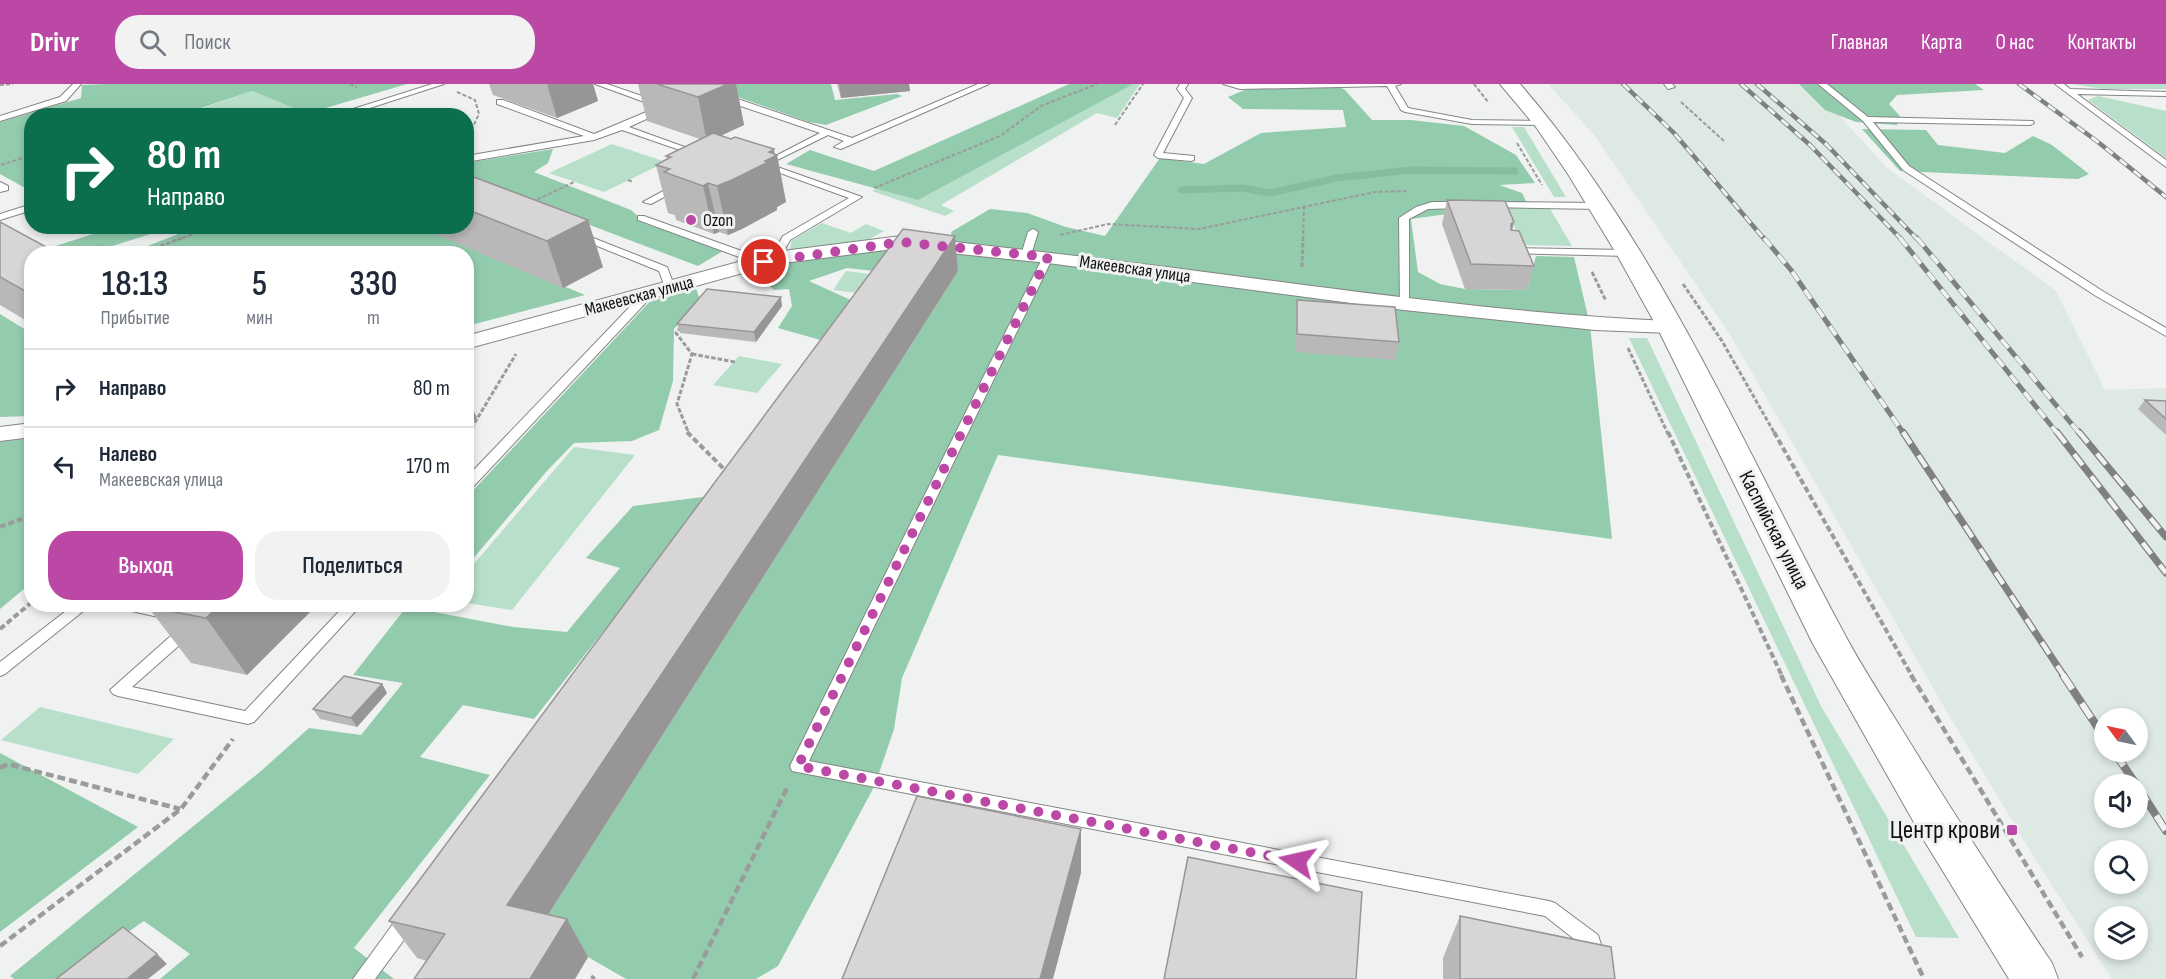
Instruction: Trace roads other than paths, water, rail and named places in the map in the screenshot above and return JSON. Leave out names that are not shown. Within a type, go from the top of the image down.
[{"type":"main road","name":"Каспийская улица","points":[[1510,84],[1543,123],[1600,206],[1628,253],[1670,327],[1831,644],[1940,829],[2035,979]]},
{"type":"street","name":"Макеевская улица","points":[[474,341],[775,258],[898,245],[1048,257],[1256,291],[1302,292],[1358,304],[1404,304],[1618,325],[1670,327]]},
{"type":"street","points":[[0,434],[24,431]]},
{"type":"lane","points":[[35,108],[63,99],[77,84]]},
{"type":"lane","points":[[361,108],[440,84]]},
{"type":"lane","points":[[599,84],[664,107]]},
{"type":"lane","points":[[838,147],[985,84]]},
{"type":"lane","points":[[1184,84],[1181,89],[1188,98],[1158,155],[1191,158]]},
{"type":"lane","points":[[1227,84],[1240,87],[1397,84]]},
{"type":"lane","points":[[1390,84],[1405,110],[1472,122],[1543,123]]},
{"type":"lane","points":[[1821,84],[1866,119],[1906,168],[2100,294],[2166,333]]},
{"type":"lane","points":[[2059,84],[2166,164]]},
{"type":"lane","points":[[2068,91],[2166,94]]},
{"type":"lane","points":[[712,93],[852,141]]},
{"type":"lane","points":[[500,102],[594,137]]},
{"type":"lane","points":[[474,157],[543,143],[594,137],[674,103]]},
{"type":"lane","points":[[0,119],[24,111]]},
{"type":"lane","points":[[1866,119],[2030,123]]},
{"type":"lane","points":[[622,127],[705,156]]},
{"type":"lane","points":[[775,258],[786,238],[857,197],[756,165],[828,132]]},
{"type":"lane","points":[[648,202],[684,183]]},
{"type":"lane","points":[[1404,304],[1404,218],[1419,207],[1426,205],[1600,206]]},
{"type":"lane","points":[[0,217],[24,210]]},
{"type":"lane","points":[[641,218],[746,256],[754,265]]},
{"type":"lane","points":[[570,232],[663,269],[670,288]]},
{"type":"lane","points":[[1026,255],[1033,232]]},
{"type":"lane","points":[[1510,251],[1628,253]]},
{"type":"lane","points":[[1048,257],[798,766],[1549,909],[1591,940],[1602,979]]},
{"type":"lane","points":[[474,478],[648,294]]},
{"type":"lane","points":[[0,670],[76,612]]},
{"type":"lane","points":[[160,612],[198,620],[118,690],[248,718],[347,612]]},
{"type":"lane","points":[[363,979],[420,903]]},
{"type":"waterway","points":[[1181,190],[1242,188],[1270,193],[1337,178],[1411,170],[1515,171]]},
{"type":"railway","points":[[1623,84],[1674,133],[1765,240]]},
{"type":"railway","points":[[1741,84],[1810,145],[1902,240]]},
{"type":"railway","points":[[1757,84],[1827,145],[1918,240]]},
{"type":"railway","points":[[2019,84],[2098,142],[2166,197]]},
{"type":"railway","points":[[1764,238],[1791,270],[1904,434]]},
{"type":"railway","points":[[1900,238],[2058,434]]},
{"type":"railway","points":[[1917,238],[2080,434]]},
{"type":"railway","points":[[1903,432],[2064,676]]},
{"type":"railway","points":[[2057,432],[2166,573]]},
{"type":"railway","points":[[2079,432],[2166,537]]},
{"type":"railway","points":[[2063,675],[2094,722]]},
{"type":"railway","points":[[2121,762],[2129,774]]},
{"type":"railway","points":[[2148,803],[2166,831]]},
{"type":"place","name":"Ozon","points":[[691,220]]},
{"type":"place","name":"Центр крови","points":[[2012,830]]}]
